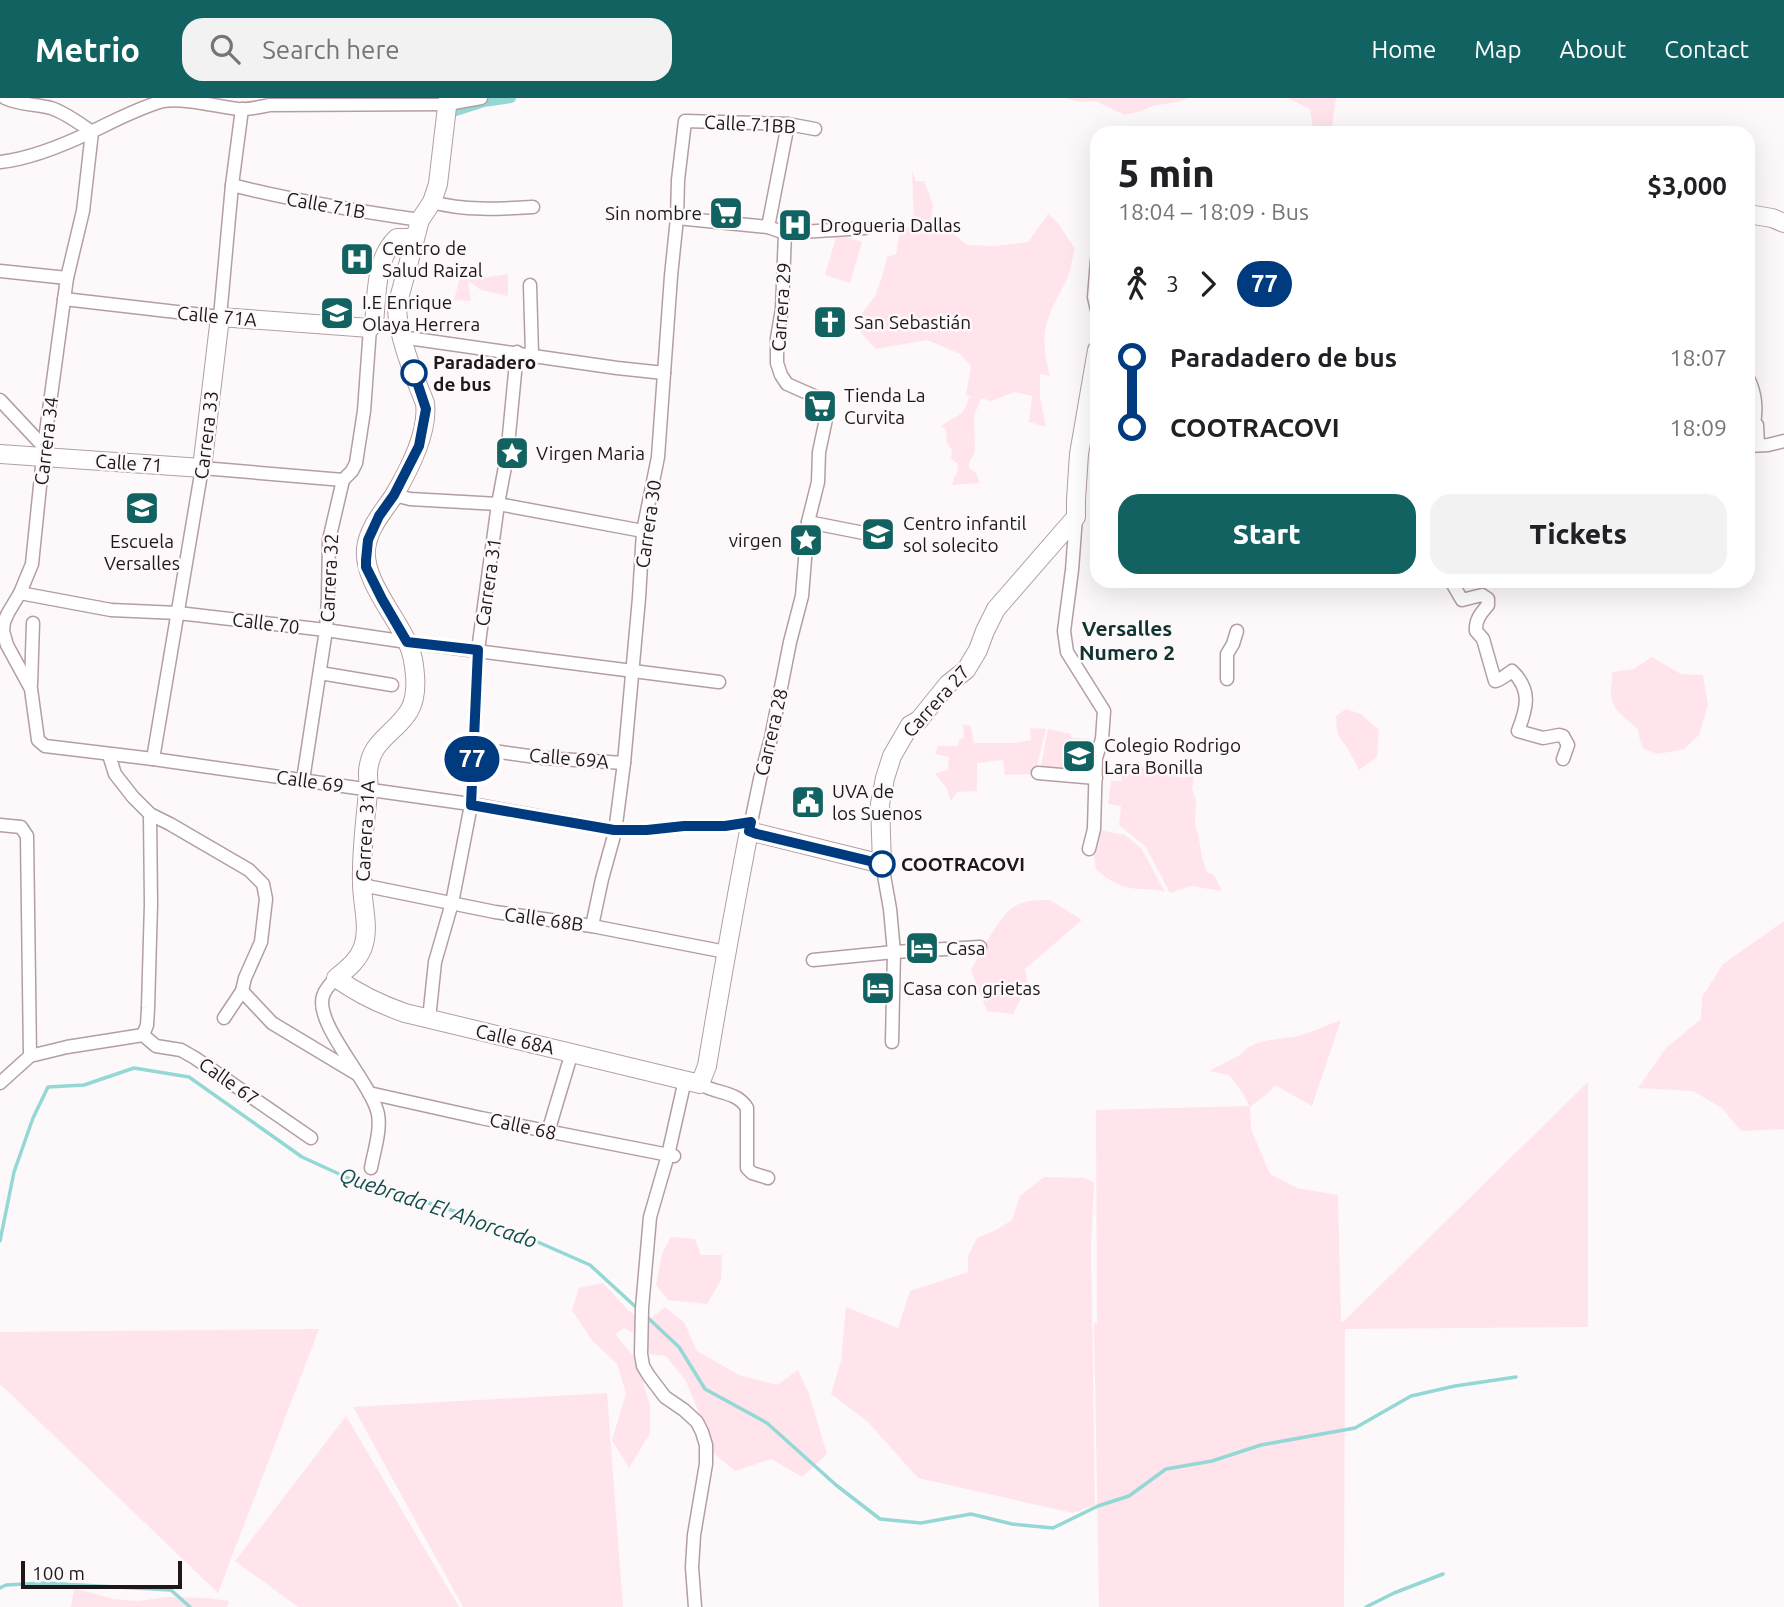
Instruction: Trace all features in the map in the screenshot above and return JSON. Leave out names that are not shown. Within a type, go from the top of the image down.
[{"type":"street","points":[[5,98],[52,109],[69,116],[92,132]]},
{"type":"street","points":[[0,162],[16,160],[92,132],[118,118],[164,101],[178,99],[242,109],[270,105],[481,98]]},
{"type":"street","name":"Carrera 31A","points":[[372,1168],[378,1114],[359,1075],[331,1030],[323,1010],[322,998],[335,978],[355,962],[365,943],[362,885],[368,770],[378,744],[410,710],[414,698],[413,656],[366,567],[366,560],[368,540],[379,516],[394,495],[419,446],[426,409],[401,337],[397,306],[420,220],[432,202],[438,184],[448,101]]},
{"type":"street","name":"Carrera 33","points":[[153,759],[202,468],[242,109]]},
{"type":"street","name":"Calle 71BB","points":[[685,121],[788,124],[815,129]]},
{"type":"street","name":"Carrera 30","points":[[592,926],[615,830],[624,763],[643,531],[658,457],[678,180],[685,121]]},
{"type":"street","points":[[768,227],[788,124]]},
{"type":"street","name":"Carrera 34","points":[[38,740],[32,689],[7,645],[3,631],[4,622],[32,564],[64,299],[83,211],[92,132]]},
{"type":"street","name":"Calle 71B","points":[[232,186],[351,210],[420,220]]},
{"type":"street","points":[[432,202],[478,210],[533,207]]},
{"type":"street","points":[[1755,215],[1784,223]]},
{"type":"street","points":[[677,218],[768,227],[785,233],[865,228]]},
{"type":"street","name":"Carrera 29","points":[[785,233],[777,363],[788,384],[821,399]]},
{"type":"street","name":"Carrera 32","points":[[303,780],[326,630],[329,540],[342,480],[356,463],[364,411],[370,327],[374,323],[380,271],[390,244],[397,238],[415,238]]},
{"type":"street","points":[[0,271],[67,278]]},
{"type":"street","points":[[530,285],[532,355]]},
{"type":"street","name":"Calle 71A","points":[[64,299],[220,317],[370,327]]},
{"type":"street","points":[[401,337],[664,373]]},
{"type":"street","name":"Carrera 31","points":[[429,1019],[435,962],[452,903],[471,805],[478,650],[507,457],[517,352]]},
{"type":"street","points":[[1089,849],[1094,829],[1096,758],[1102,739],[1104,711],[1067,652],[1063,631],[1072,570],[1079,454],[1090,390]]},
{"type":"street","name":"Carrera 28","points":[[693,1082],[706,1066],[750,826],[802,596],[808,522],[818,482],[819,452],[826,419],[826,410],[821,399]]},
{"type":"street","points":[[0,400],[44,452]]},
{"type":"street","points":[[1755,405],[1755,423]]},
{"type":"street","points":[[1755,445],[1784,441]]},
{"type":"street","name":"Calle 71","points":[[0,454],[44,452],[342,480]]},
{"type":"street","points":[[394,495],[411,499],[498,504],[643,531]]},
{"type":"street","name":"Carrera 27","points":[[892,1042],[894,952],[882,864],[880,804],[892,756],[910,725],[919,720],[948,684],[966,670],[996,609],[1076,517]]},
{"type":"street","points":[[808,522],[879,536]]},
{"type":"street","points":[[1455,588],[1462,600],[1482,595],[1488,599],[1488,605],[1477,622],[1476,631],[1483,639],[1495,681],[1512,671],[1522,681],[1526,695],[1524,715],[1518,731],[1543,738],[1563,736],[1568,745],[1563,759]]},
{"type":"street","name":"Calle 70","points":[[20,593],[111,610],[178,613],[326,630],[719,682]]},
{"type":"street","points":[[32,689],[33,623]]},
{"type":"street","points":[[1227,680],[1227,654],[1237,631]]},
{"type":"street","points":[[320,673],[392,685]]},
{"type":"street","name":"Calle 69","points":[[38,740],[45,746],[303,780],[615,830],[750,826],[882,864]]},
{"type":"street","name":"Calle 69A","points":[[472,748],[543,758],[624,763]]},
{"type":"street","points":[[109,755],[116,774],[150,814],[249,870],[263,884],[266,899],[261,942],[242,991],[224,1018]]},
{"type":"street","points":[[1038,773],[1096,778]]},
{"type":"street","points":[[0,1083],[30,1056],[143,1035],[147,1025],[148,1008],[150,814]]},
{"type":"street","points":[[0,825],[17,826],[27,836],[30,1056]]},
{"type":"street","name":"Calle 68B","points":[[362,885],[495,912],[592,926],[726,952]]},
{"type":"street","points":[[813,960],[980,947]]},
{"type":"street","name":"Calle 68A","points":[[335,978],[381,1005],[405,1013],[572,1052],[725,1092],[743,1101],[747,1108],[747,1168],[752,1173],[768,1178]]},
{"type":"street","points":[[242,991],[272,1023],[359,1075]]},
{"type":"street","name":"Calle 67","points":[[143,1035],[156,1045],[181,1050],[195,1058],[311,1138]]},
{"type":"street","points":[[548,1132],[572,1052]]},
{"type":"street","points":[[693,1082],[672,1156],[650,1216],[640,1353],[643,1366],[665,1397],[696,1422],[706,1445],[706,1464],[694,1535],[692,1567],[695,1607]]},
{"type":"street","name":"Calle 68","points":[[369,1093],[672,1156]]},
{"type":"shaded area","points":[[1065,98],[1189,98],[1125,115],[1095,101],[1080,102]]},
{"type":"shaded area","points":[[1288,98],[1336,98],[1332,126],[1313,126],[1310,109]]},
{"type":"shaded area","points":[[912,171],[916,181],[924,181],[933,204],[931,221],[946,228],[967,245],[994,246],[1028,242],[1048,214],[1058,223],[1075,249],[1068,276],[1049,315],[1045,333],[1050,376],[1040,374],[1040,397],[1046,427],[1029,422],[1032,396],[1015,392],[991,401],[981,398],[974,416],[975,449],[969,463],[969,468],[976,473],[980,483],[952,485],[958,464],[951,459],[952,450],[947,443],[946,429],[941,426],[962,413],[969,397],[976,398],[966,395],[971,366],[960,354],[927,340],[876,349],[860,332],[862,313],[875,296],[887,257],[896,254],[900,231],[914,225]]},
{"type":"shaded area","points":[[837,234],[862,242],[850,283],[825,275]]},
{"type":"shaded area","points":[[464,261],[468,280],[508,274],[508,296],[481,290],[468,281],[471,301],[454,300]]},
{"type":"shaded area","points":[[1652,657],[1681,674],[1703,675],[1708,705],[1699,735],[1684,749],[1658,754],[1644,749],[1638,729],[1621,714],[1612,700],[1612,672],[1634,669]]},
{"type":"shaded area","points":[[1346,709],[1361,714],[1379,730],[1377,757],[1359,770],[1337,732],[1336,716]]},
{"type":"shaded area","points":[[963,724],[971,726],[974,743],[1014,743],[1031,740],[1030,728],[1046,729],[1035,774],[1005,775],[1003,760],[977,763],[977,791],[957,792],[951,801],[947,789],[935,773],[948,770],[949,757],[935,754],[938,746],[958,746],[959,740],[964,737]]},
{"type":"shaded area","points":[[1048,729],[1071,734],[1064,774],[1040,771]]},
{"type":"shaded area","name":"Colegio Rodrigo Lara Bonilla","points":[[1070,737],[1090,739],[1088,774],[1067,773]]},
{"type":"shaded area","points":[[1124,762],[1182,778],[1194,776],[1192,789],[1196,800],[1195,824],[1202,858],[1207,872],[1214,875],[1222,891],[1191,886],[1170,893],[1146,847],[1119,825],[1121,806],[1108,804],[1111,781],[1121,781]]},
{"type":"shaded area","points":[[1099,830],[1125,835],[1141,848],[1165,892],[1123,886],[1096,870],[1093,850]]},
{"type":"shaded area","points":[[1035,900],[1050,900],[1082,920],[1025,969],[1028,985],[1013,1014],[987,1011],[971,970],[984,946],[1001,920],[1016,905]]},
{"type":"shaded area","points":[[1784,921],[1784,1129],[1741,1131],[1722,1108],[1693,1091],[1638,1088],[1666,1048],[1701,1019],[1702,997],[1723,964]]},
{"type":"shaded area","points":[[1341,1020],[1312,1106],[1275,1085],[1250,1107],[1251,1129],[1270,1174],[1297,1188],[1338,1195],[1341,1322],[1588,1082],[1588,1327],[1345,1329],[1344,1607],[1099,1607],[1094,1323],[1097,1323],[1096,1110],[1249,1106],[1229,1075],[1209,1071],[1240,1055],[1252,1045],[1298,1036]]},
{"type":"shaded area","points":[[1044,1177],[1085,1178],[1094,1183],[1091,1246],[1095,1505],[1073,1513],[918,1478],[867,1421],[831,1394],[841,1361],[846,1307],[898,1328],[910,1291],[968,1272],[968,1256],[977,1238],[1012,1220],[1020,1196]]},
{"type":"shaded area","points":[[671,1237],[695,1239],[701,1255],[722,1255],[721,1280],[707,1304],[668,1300],[656,1285],[662,1254]]},
{"type":"shaded area","points":[[603,1283],[628,1310],[645,1323],[665,1307],[684,1322],[697,1351],[739,1375],[777,1385],[798,1370],[809,1394],[827,1454],[802,1477],[771,1459],[735,1471],[712,1452],[685,1380],[666,1356],[649,1354],[645,1338],[624,1328],[615,1334],[636,1359],[650,1405],[650,1433],[629,1468],[612,1440],[626,1393],[617,1364],[591,1339],[572,1310],[579,1288]]},
{"type":"shaded area","points":[[319,1329],[218,1593],[0,1384],[0,1332]]},
{"type":"shaded area","points":[[607,1393],[623,1607],[463,1607],[353,1407]]},
{"type":"shaded area","points":[[346,1416],[459,1607],[298,1607],[235,1561]]},
{"type":"shaded area","points":[[74,1588],[113,1599],[138,1601],[168,1597],[229,1601],[227,1607],[71,1607]]},
{"type":"waterway","points":[[456,111],[484,102],[511,98]]},
{"type":"waterway","name":"Quebrada El Ahorcado","points":[[0,1241],[14,1172],[33,1118],[48,1087],[84,1085],[134,1068],[189,1077],[302,1157],[348,1178],[499,1225],[590,1265],[638,1309]]},
{"type":"waterway","name":"Quebrada El Ahorcado","points":[[647,1317],[679,1347],[705,1389],[767,1423],[836,1485],[880,1519],[921,1523],[971,1514],[1012,1524],[1053,1528],[1098,1506],[1129,1496],[1166,1469],[1212,1461],[1261,1445],[1355,1428],[1411,1396],[1516,1377]]},
{"type":"waterway","points":[[1366,1607],[1443,1574]]},
{"type":"waterway","points":[[0,1588],[6,1585],[44,1583],[171,1590],[190,1607]]},
{"type":"bus line","name":"77","points":[[414,373],[426,409],[419,446],[368,540],[366,567],[407,642],[478,650],[471,805],[614,830],[725,826],[751,822],[749,831],[757,834],[882,864]]},
{"type":"place","name":"Sin nombre","points":[[726,213]]},
{"type":"place","name":"Drogueria Dallas","points":[[795,225]]},
{"type":"place","name":"Centro de Salud Raizal","points":[[357,259]]},
{"type":"place","name":"I.E Enrique Olaya Herrera","points":[[337,313]]},
{"type":"place","name":"San Sebastián","points":[[830,322]]},
{"type":"place","name":"Paradadero de bus","points":[[414,373]]},
{"type":"place","name":"Tienda La Curvita","points":[[820,406]]},
{"type":"place","name":"Virgen Maria","points":[[512,453]]},
{"type":"place","name":"Escuela Versalles","points":[[142,508]]},
{"type":"place","name":"Centro infantil sol solecito","points":[[878,534]]},
{"type":"place","name":"virgen","points":[[806,540]]},
{"type":"place","name":"Colegio Rodrigo Lara Bonilla","points":[[1079,756]]},
{"type":"place","name":"UVA de los Suenos","points":[[808,802]]},
{"type":"place","name":"COOTRACOVI","points":[[882,864]]},
{"type":"place","name":"Casa","points":[[922,948]]},
{"type":"place","name":"Casa con grietas","points":[[878,988]]},
{"type":"district","name":"Versalles Numero 2","points":[[1127,641]]}]
